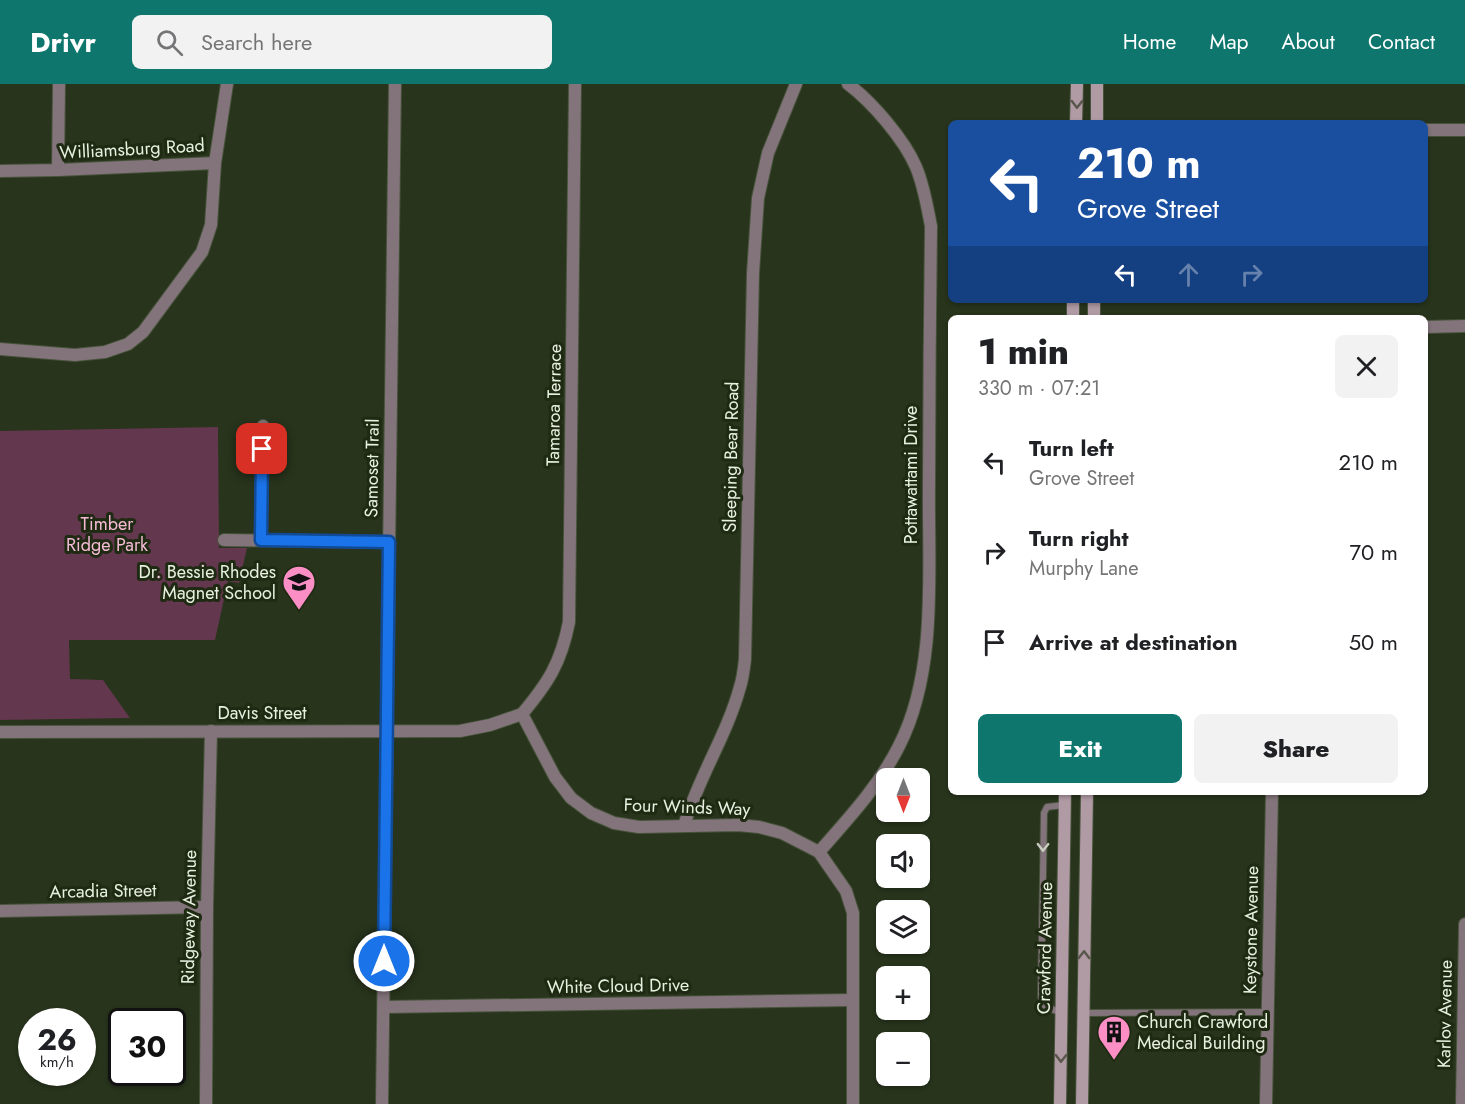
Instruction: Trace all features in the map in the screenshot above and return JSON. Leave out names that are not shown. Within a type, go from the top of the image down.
[{"type":"main road","points":[[1076,120],[1077,84]]},
{"type":"main road","points":[[1097,84],[1097,120]]},
{"type":"main road","points":[[1082,1104],[1087,795]]},
{"type":"main road","name":"Crawford Avenue","points":[[1060,1104],[1065,798]]},
{"type":"street","points":[[58,170],[59,84]]},
{"type":"street","points":[[215,163],[226,84]]},
{"type":"street","name":"Samoset Trail","points":[[382,1104],[394,84]]},
{"type":"street","name":"Tamaroa Terrace","points":[[522,714],[540,693],[554,671],[564,649],[569,622],[575,84]]},
{"type":"street","name":"Sleeping Bear Road","points":[[684,826],[691,802],[732,711],[745,659],[753,273],[758,198],[768,153],[796,84]]},
{"type":"street","name":"Pottawattami Drive","points":[[819,852],[878,780],[899,746],[915,703],[926,648],[931,226],[924,191],[915,165],[900,140],[856,86]]},
{"type":"street","points":[[1428,130],[1465,130]]},
{"type":"street","name":"Williamsburg Road","points":[[0,171],[215,163],[211,225],[202,252],[142,332],[128,344],[105,352],[85,354],[0,349]]},
{"type":"street","points":[[1428,327],[1465,326]]},
{"type":"street","points":[[261,540],[263,426]]},
{"type":"street","points":[[224,540],[389,542]]},
{"type":"street","name":"Davis Street","points":[[0,732],[460,730],[490,725],[522,714]]},
{"type":"street","name":"Four Winds Way","points":[[522,714],[555,777],[571,798],[591,813],[614,823],[639,827],[738,825],[759,827],[782,833],[819,852],[846,891],[853,913],[853,1104]]},
{"type":"street","name":"Ridgeway Avenue","points":[[206,1104],[211,731]]},
{"type":"street","name":"Keystone Avenue","points":[[1266,1104],[1272,795]]},
{"type":"street","name":"Arcadia Street","points":[[0,911],[207,907]]},
{"type":"street","name":"Karlov Avenue","points":[[1462,1104],[1465,924]]},
{"type":"street","name":"White Cloud Drive","points":[[384,1007],[852,1000]]},
{"type":"lane","points":[[1062,1013],[1045,1006],[1041,997],[1044,813],[1047,807],[1065,798]]},
{"type":"lane","points":[[1083,1013],[1268,1012]]},
{"type":"green space","name":"Timber Ridge Park","points":[[218,427],[219,548],[247,548],[239,583],[228,581],[215,640],[69,640],[70,679],[103,680],[130,718],[0,720],[0,431]]},
{"type":"place","name":"Dr. Bessie Rhodes Magnet School","points":[[299,611]]},
{"type":"place","name":"Church Crawford Medical Building","points":[[1114,1061]]},
{"type":"route","points":[[262,449],[261,540],[389,542],[384,961]]}]
